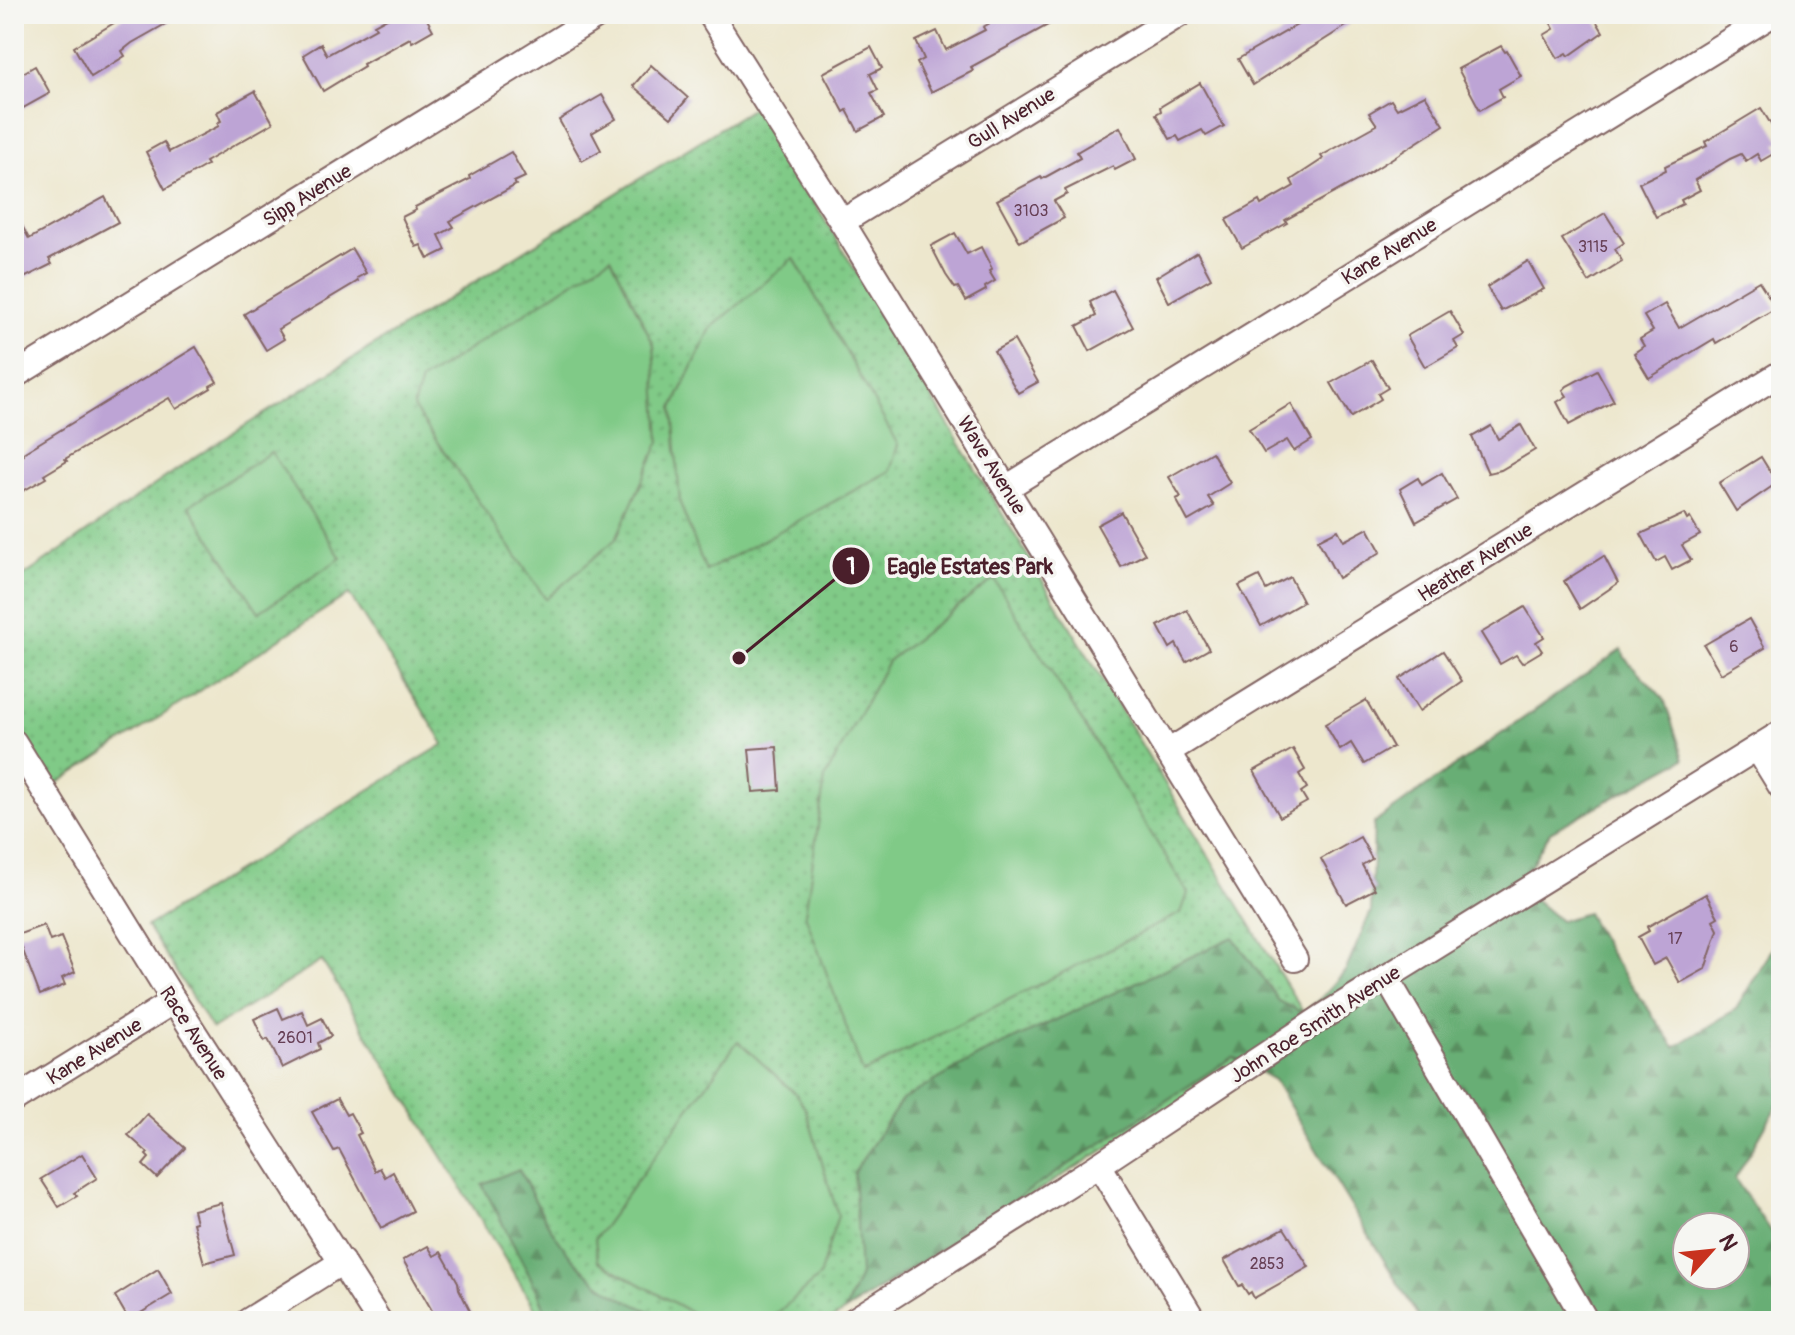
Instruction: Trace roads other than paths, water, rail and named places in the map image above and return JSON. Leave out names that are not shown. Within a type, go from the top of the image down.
[{"type":"street","name":"Sipp Avenue","points":[[14,376],[600,14]]},
{"type":"street","name":"Wave Avenue","points":[[710,14],[842,222],[1295,959]]},
{"type":"street","name":"Gull Avenue","points":[[842,222],[1180,14]]},
{"type":"street","name":"Kane Avenue","points":[[1006,488],[1773,14]]},
{"type":"street","name":"Heather Avenue","points":[[1169,751],[1781,373]]},
{"type":"street","name":"John Roe Smith Avenue","points":[[853,1321],[1386,977],[1781,733]]},
{"type":"street","name":"Race Avenue","points":[[14,742],[174,1001],[379,1321]]},
{"type":"street","points":[[1757,748],[1781,787]]},
{"type":"street","points":[[1386,977],[1586,1321]]},
{"type":"street","name":"Kane Avenue","points":[[14,1100],[174,1001]]},
{"type":"street","points":[[1099,1165],[1194,1321]]},
{"type":"street","points":[[248,1321],[342,1262]]},
{"type":"place","name":"Eagle Estates Park","points":[[739,658]]}]
